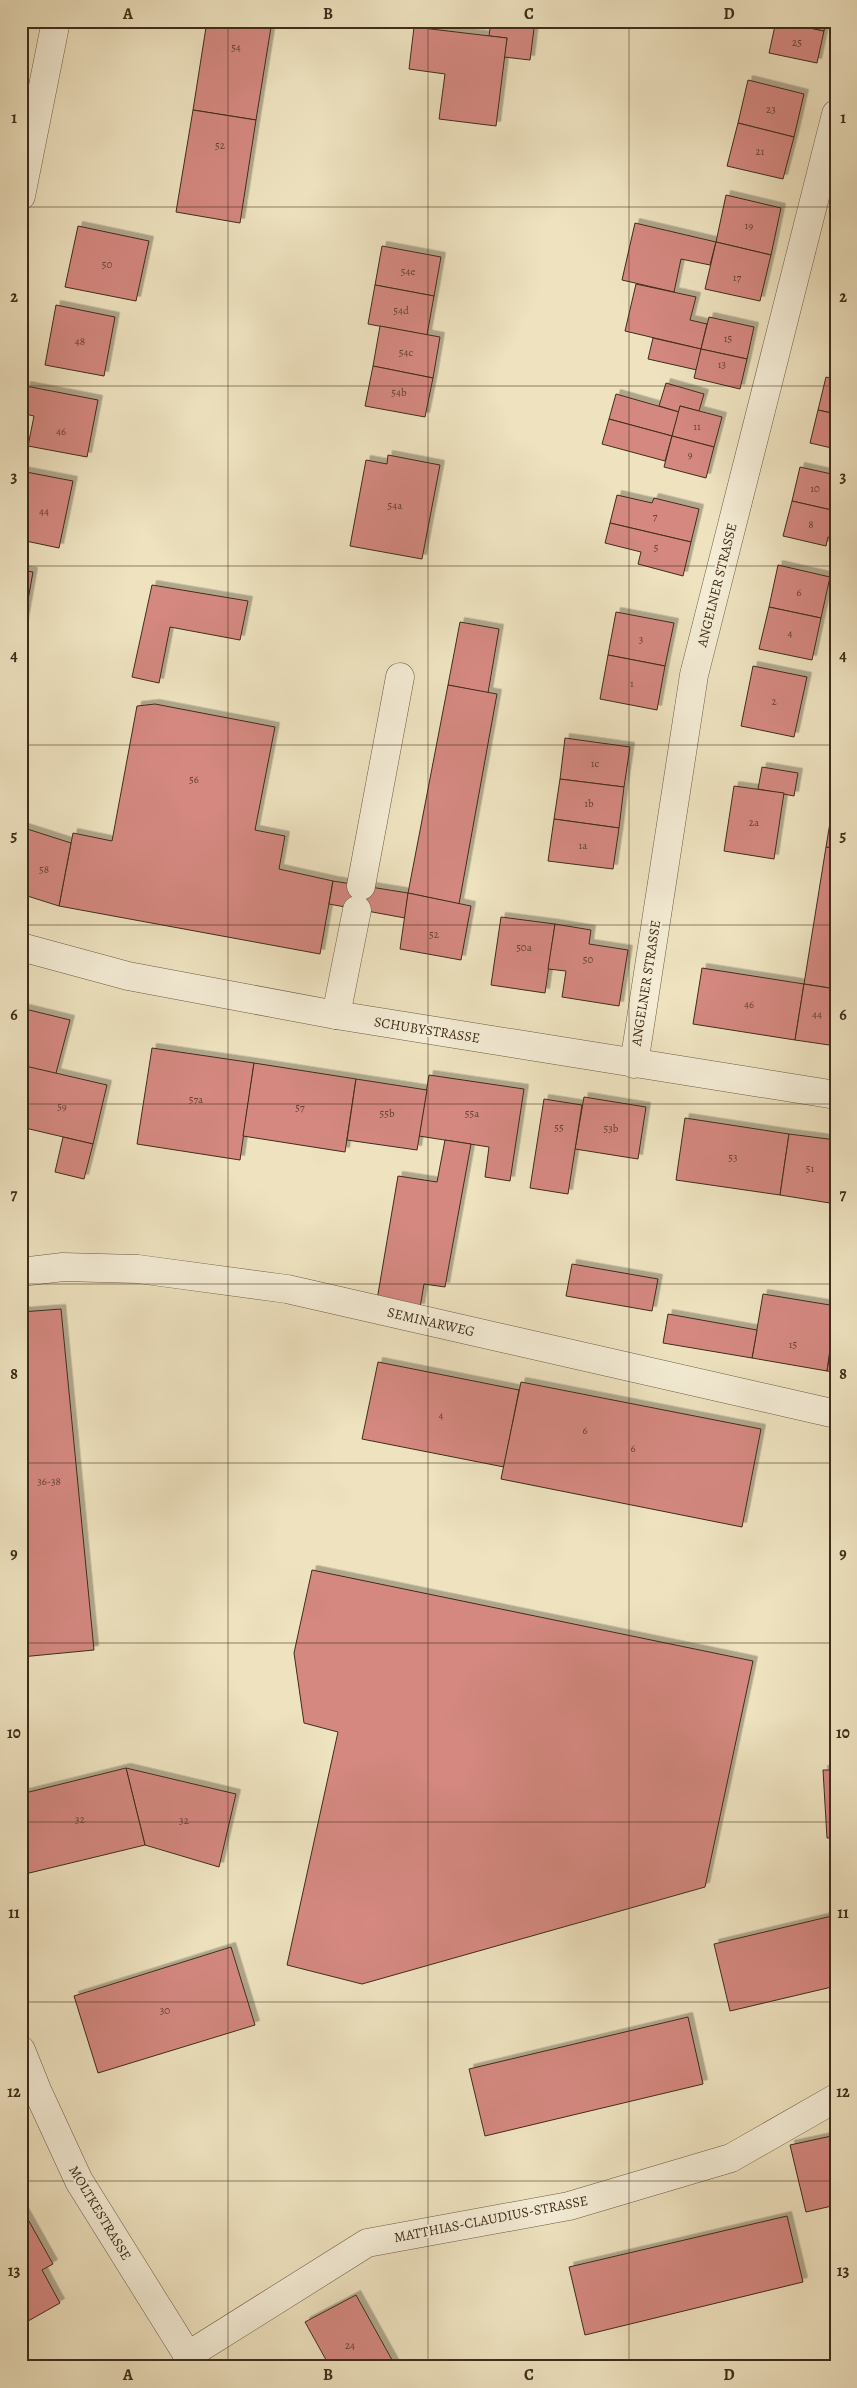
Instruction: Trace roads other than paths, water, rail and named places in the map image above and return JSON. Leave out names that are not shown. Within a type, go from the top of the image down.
[{"type":"street","points":[[21,196],[56,21]]},
{"type":"street","name":"ANGELNER STRASSE","points":[[634,1064],[694,675],[836,114]]},
{"type":"street","points":[[336,1015],[400,677]]},
{"type":"street","name":"SCHUBYSTRASSE","points":[[21,947],[128,976],[336,1015],[836,1095]]},
{"type":"street","name":"SEMINARWEG","points":[[21,1272],[63,1267],[138,1269],[287,1289],[836,1414]]},
{"type":"street","name":"MOLTKESTRASSE","points":[[21,2050],[29,2095],[79,2181],[191,2361]]},
{"type":"street","name":"MATTHIAS-CLAUDIUS-STRASSE","points":[[191,2361],[368,2243],[569,2206],[731,2158],[836,2098]]}]
